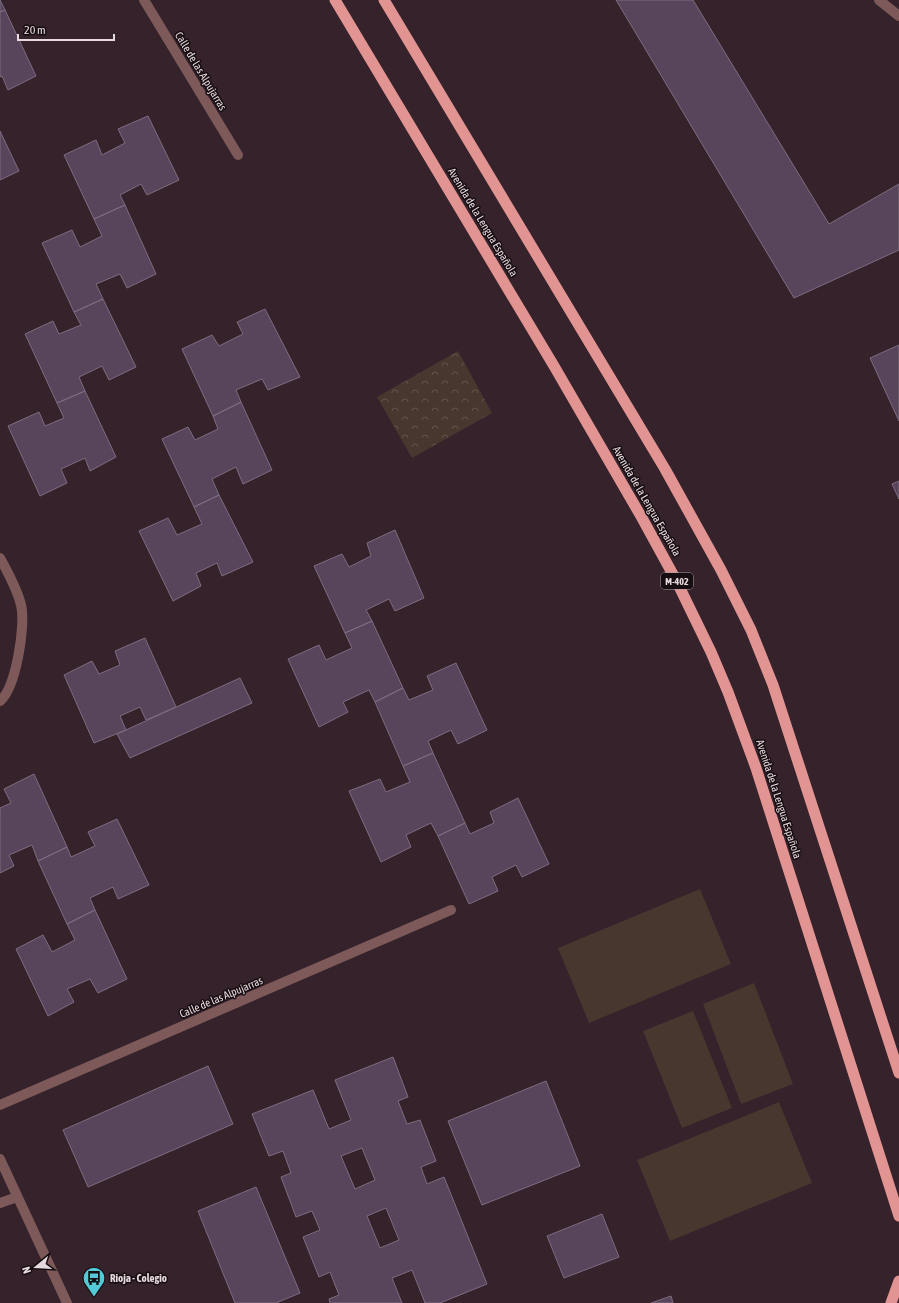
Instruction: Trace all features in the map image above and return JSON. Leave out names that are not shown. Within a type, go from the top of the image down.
[{"type":"highway","name":"Avenida de la Lengua Española","points":[[336,0],[550,359],[642,518],[676,580],[711,652],[728,692],[756,768],[899,1216]]},
{"type":"highway","points":[[384,0],[665,469],[721,570],[751,630],[773,686],[899,1073]]},
{"type":"highway","points":[[891,1303],[899,1281]]},
{"type":"street","name":"Calle de las Alpujarras","points":[[144,0],[238,155]]},
{"type":"street","points":[[879,0],[899,16]]},
{"type":"street","points":[[0,558],[15,586],[21,607],[22,629],[16,669],[4,697],[0,701]]},
{"type":"street","name":"Calle de las Alpujarras","points":[[0,1105],[451,910]]},
{"type":"street","points":[[0,1159],[67,1303]]},
{"type":"street","points":[[0,1203],[17,1197]]},
{"type":"green space","points":[[458,351],[492,413],[412,458],[377,397]]},
{"type":"green space","points":[[700,889],[731,964],[589,1023],[558,948]]},
{"type":"green space","points":[[754,983],[793,1084],[741,1104],[703,1004]]},
{"type":"green space","points":[[693,1011],[732,1108],[682,1128],[643,1031]]},
{"type":"green space","points":[[779,1102],[812,1183],[670,1241],[637,1160]]},
{"type":"building","points":[[0,0],[5,10],[0,12]]},
{"type":"building","points":[[616,0],[693,0],[829,224],[899,184],[899,250],[794,298]]},
{"type":"building","points":[[5,10],[36,76],[8,90],[2,76],[0,77],[0,12]]},
{"type":"building","points":[[148,116],[179,180],[147,195],[141,184],[120,195],[125,205],[94,219],[64,155],[96,140],[102,155],[125,143],[118,129]]},
{"type":"building","points":[[0,131],[19,171],[0,180]]},
{"type":"building","points":[[125,205],[156,274],[127,288],[120,274],[96,284],[103,299],[74,312],[42,243],[72,230],[80,247],[102,236],[94,219]]},
{"type":"building","points":[[103,299],[136,367],[109,380],[102,366],[79,377],[85,391],[57,403],[25,334],[53,321],[59,334],[81,325],[74,312]]},
{"type":"building","points":[[265,309],[300,377],[268,390],[262,379],[236,390],[241,402],[213,416],[182,349],[212,335],[219,346],[243,334],[237,322]]},
{"type":"building","points":[[899,345],[899,421],[870,358]]},
{"type":"building","points":[[85,391],[116,457],[90,471],[85,458],[61,469],[67,483],[40,496],[8,426],[39,412],[45,426],[64,418],[57,403]]},
{"type":"building","points":[[241,402],[272,470],[243,484],[236,467],[212,479],[219,495],[194,507],[162,439],[188,427],[195,440],[218,429],[213,416]]},
{"type":"building","points":[[899,481],[899,499],[892,484]]},
{"type":"building","points":[[219,495],[253,562],[222,576],[217,563],[196,573],[201,586],[173,601],[139,531],[168,518],[177,535],[202,524],[194,507]]},
{"type":"building","points":[[395,530],[424,598],[395,611],[389,599],[366,610],[372,621],[345,633],[314,566],[342,554],[349,567],[371,556],[367,543]]},
{"type":"building","points":[[372,621],[403,688],[375,702],[369,690],[343,702],[348,712],[319,727],[288,659],[319,645],[326,660],[352,648],[345,633]]},
{"type":"building","points":[[145,638],[176,707],[146,720],[140,707],[120,716],[126,730],[94,743],[64,675],[92,661],[99,674],[120,665],[115,651]]},
{"type":"building","points":[[456,663],[487,730],[458,744],[451,730],[428,741],[433,753],[403,766],[375,702],[403,688],[409,700],[433,690],[427,676]]},
{"type":"building","points":[[240,678],[252,703],[130,758],[117,734]]},
{"type":"building","points":[[433,753],[465,823],[438,836],[431,823],[406,835],[411,847],[381,862],[349,791],[380,779],[386,792],[410,782],[403,766]]},
{"type":"building","points":[[34,774],[67,847],[38,861],[32,845],[9,855],[14,866],[0,873],[0,808],[11,803],[4,789]]},
{"type":"building","points":[[518,798],[549,864],[522,877],[516,865],[492,877],[498,891],[469,904],[438,836],[465,823],[470,834],[494,823],[490,812]]},
{"type":"building","points":[[117,819],[149,885],[118,899],[113,887],[90,898],[95,910],[67,924],[38,861],[67,847],[71,857],[95,846],[88,832]]},
{"type":"building","points":[[95,910],[127,979],[98,993],[90,979],[67,989],[74,1002],[48,1016],[16,949],[43,935],[52,952],[75,940],[67,924]]},
{"type":"building","points":[[393,1057],[408,1097],[398,1101],[407,1124],[420,1120],[436,1161],[421,1167],[427,1184],[444,1177],[487,1284],[440,1303],[425,1303],[412,1270],[392,1278],[402,1303],[330,1303],[329,1299],[339,1295],[330,1272],[319,1277],[303,1237],[320,1230],[312,1211],[296,1217],[281,1177],[291,1173],[283,1151],[269,1156],[252,1114],[313,1090],[329,1129],[351,1120],[335,1080]],"holes":[[[362,1148],[375,1180],[355,1189],[341,1156]],[[386,1208],[399,1240],[380,1248],[367,1216]]]},
{"type":"building","points":[[208,1066],[233,1124],[88,1187],[63,1130]]},
{"type":"building","points":[[546,1081],[580,1166],[482,1205],[448,1121]]},
{"type":"building","points":[[256,1187],[300,1293],[276,1303],[235,1303],[198,1211]]},
{"type":"building","points":[[602,1214],[619,1257],[564,1278],[547,1236]]},
{"type":"building","points":[[671,1296],[673,1303],[651,1303]]},
{"type":"place","name":"Rioja - Colegio","points":[[94,1298]]}]
